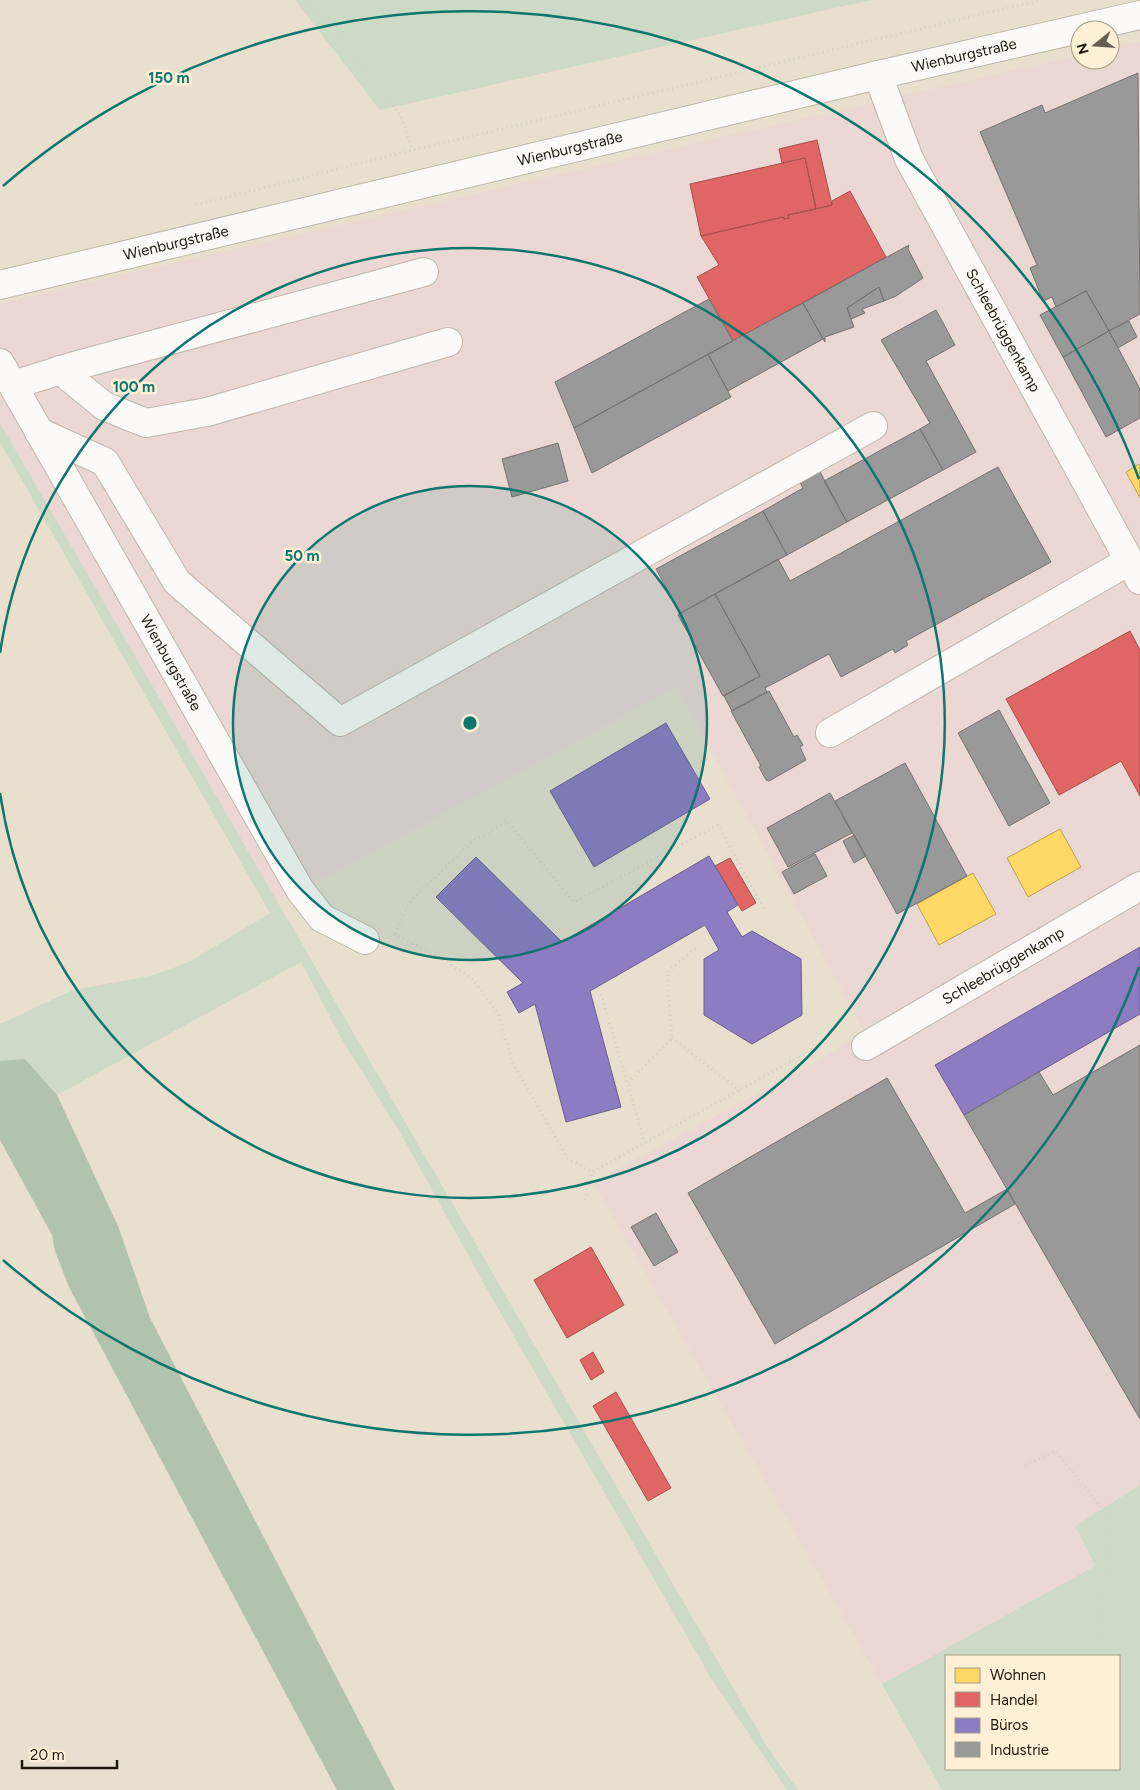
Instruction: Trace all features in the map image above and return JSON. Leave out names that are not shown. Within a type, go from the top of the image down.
[{"type":"street","name":"Wienburgstraße","points":[[0,285],[878,75],[1140,15]]},
{"type":"street","name":"Schleebrüggenkamp","points":[[878,75],[909,159],[1134,570]]},
{"type":"street","points":[[6,374],[60,370],[424,272]]},
{"type":"street","points":[[60,370],[104,406],[146,423],[207,412],[448,342]]},
{"type":"street","name":"Wienburgstraße","points":[[6,374],[300,890],[322,918],[378,942]]},
{"type":"street","points":[[39,432],[105,462],[177,582],[340,722],[873,426]]},
{"type":"street","points":[[830,733],[1134,570]]},
{"type":"street","name":"Schleebrüggenkamp","points":[[866,1046],[1140,886]]},
{"type":"path","points":[[308,0],[400,114],[413,150],[422,184]]},
{"type":"path","points":[[194,206],[413,150],[1041,0]]},
{"type":"path","points":[[378,942],[395,934],[411,900],[472,842],[507,821],[574,902],[718,825],[764,909]]},
{"type":"path","points":[[395,934],[437,956],[473,979],[499,1015],[512,1062],[568,1160],[592,1172]]},
{"type":"path","points":[[698,946],[667,972],[672,1038],[740,1091]]},
{"type":"path","points":[[601,994],[646,1143]]},
{"type":"path","points":[[628,1083],[672,1038]]},
{"type":"path","points":[[585,1200],[592,1172],[815,1048]]},
{"type":"path","points":[[1025,1465],[1055,1451],[1106,1513],[1112,1540],[1098,1612],[1099,1655]]},
{"type":"shaded area","points":[[1140,41],[1140,1485],[1075,1526],[1095,1566],[882,1684],[593,1182],[802,1070],[865,1033],[677,687],[278,903],[0,423],[0,303],[1070,57],[1070,70],[1120,70],[1120,46]]},
{"type":"green space","points":[[295,0],[871,0],[380,110]]},
{"type":"green space","points":[[0,423],[768,1748],[798,1790],[787,1790],[711,1678],[492,1298],[401,1134],[341,1038],[301,962],[57,1095],[25,1059],[0,1061],[0,1024],[73,990],[150,976],[191,961],[270,913],[0,442]]},
{"type":"green space","points":[[25,1059],[57,1095],[118,1226],[150,1318],[395,1790],[337,1790],[69,1287],[55,1251],[52,1235],[0,1140],[0,1061]]},
{"type":"green space","points":[[1140,1485],[1140,1790],[942,1790],[882,1684],[1095,1566],[1075,1526]]},
{"type":"building: Wohnen","points":[[1139,464],[1140,467],[1140,498],[1126,472]]},
{"type":"building: Wohnen","points":[[1060,829],[1081,867],[1028,897],[1007,858]]},
{"type":"building: Wohnen","points":[[973,873],[996,914],[939,945],[917,904]]},
{"type":"building: Handel","points":[[817,140],[832,205],[816,209],[805,158],[782,163],[779,149]]},
{"type":"building: Handel","points":[[805,158],[816,209],[788,215],[789,218],[784,219],[783,217],[701,236],[690,184]]},
{"type":"building: Handel","points":[[850,191],[886,257],[733,341],[697,277],[719,265],[701,236],[783,217],[784,219],[789,218],[788,215],[832,205],[832,201]]},
{"type":"building: Handel","points":[[1130,631],[1140,650],[1140,796],[1121,761],[1059,795],[1006,699]]},
{"type":"building: Handel","points":[[730,858],[756,903],[742,911],[715,866]]},
{"type":"building: Handel","points":[[591,1247],[624,1305],[567,1338],[534,1280]]},
{"type":"building: Handel","points":[[593,1352],[604,1372],[591,1380],[580,1360]]},
{"type":"building: Handel","points":[[616,1392],[671,1488],[648,1501],[593,1406]]},
{"type":"building: Büros","points":[[666,723],[710,799],[594,867],[550,791]]},
{"type":"building: Büros","points":[[709,856],[738,905],[727,912],[742,937],[752,931],[801,959],[802,1015],[752,1044],[704,1015],[704,959],[719,950],[705,925],[590,991],[621,1107],[566,1122],[535,1004],[519,1013],[507,992],[523,983],[436,897],[476,857],[562,942]]},
{"type":"building: Büros","points":[[1140,947],[1140,1014],[964,1115],[935,1065]]},
{"type":"building: Industrie","points":[[1138,73],[1140,314],[1109,331],[1086,291],[1056,307],[1052,297],[1043,301],[1030,268],[1037,265],[980,132],[1042,105],[1045,113]]},
{"type":"building: Industrie","points":[[909,245],[908,249],[923,278],[896,296],[884,301],[879,287],[847,308],[854,327],[825,337],[825,342],[803,303]]},
{"type":"building: Industrie","points":[[879,287],[884,301],[862,309],[865,313],[851,319],[847,308]]},
{"type":"building: Industrie","points":[[1086,291],[1109,331],[1063,357],[1040,315]]},
{"type":"building: Industrie","points":[[709,299],[733,341],[574,428],[555,382]]},
{"type":"building: Industrie","points":[[803,303],[823,339],[728,391],[708,354]]},
{"type":"building: Industrie","points":[[936,310],[955,345],[926,361],[976,452],[943,470],[920,429],[930,423],[881,340]]},
{"type":"building: Industrie","points":[[1129,321],[1137,337],[1118,348],[1109,331]]},
{"type":"building: Industrie","points":[[1109,331],[1140,389],[1140,418],[1106,437],[1063,357]]},
{"type":"building: Industrie","points":[[708,354],[731,397],[592,473],[574,428]]},
{"type":"building: Industrie","points":[[920,429],[943,470],[847,522],[824,481]]},
{"type":"building: Industrie","points":[[558,443],[568,481],[512,497],[502,459]]},
{"type":"building: Industrie","points":[[998,467],[1051,562],[906,641],[908,645],[895,653],[893,649],[841,677],[829,654],[765,688],[767,692],[732,711],[724,696],[760,676],[715,594],[778,559],[790,581]]},
{"type":"building: Industrie","points":[[819,470],[847,522],[787,555],[763,511],[803,488],[799,481]]},
{"type":"building: Industrie","points":[[763,511],[787,555],[680,613],[656,569]]},
{"type":"building: Industrie","points":[[715,594],[760,676],[723,696],[678,615]]},
{"type":"building: Industrie","points":[[769,691],[794,737],[797,735],[803,745],[800,747],[806,760],[769,781],[766,780],[759,767],[761,766],[731,711]]},
{"type":"building: Industrie","points":[[999,710],[1050,803],[1009,826],[958,733]]},
{"type":"building: Industrie","points":[[905,763],[967,876],[897,914],[835,801]]},
{"type":"building: Industrie","points":[[830,793],[852,833],[788,867],[767,828]]},
{"type":"building: Industrie","points":[[854,835],[866,856],[854,863],[843,841]]},
{"type":"building: Industrie","points":[[815,854],[827,876],[794,894],[782,872]]},
{"type":"building: Industrie","points":[[1140,1045],[1140,1419],[964,1115],[1039,1072],[1053,1095]]},
{"type":"building: Industrie","points":[[887,1078],[965,1213],[1007,1189],[1015,1204],[775,1344],[688,1193]]},
{"type":"building: Industrie","points":[[656,1213],[678,1252],[654,1266],[631,1227]]}]
